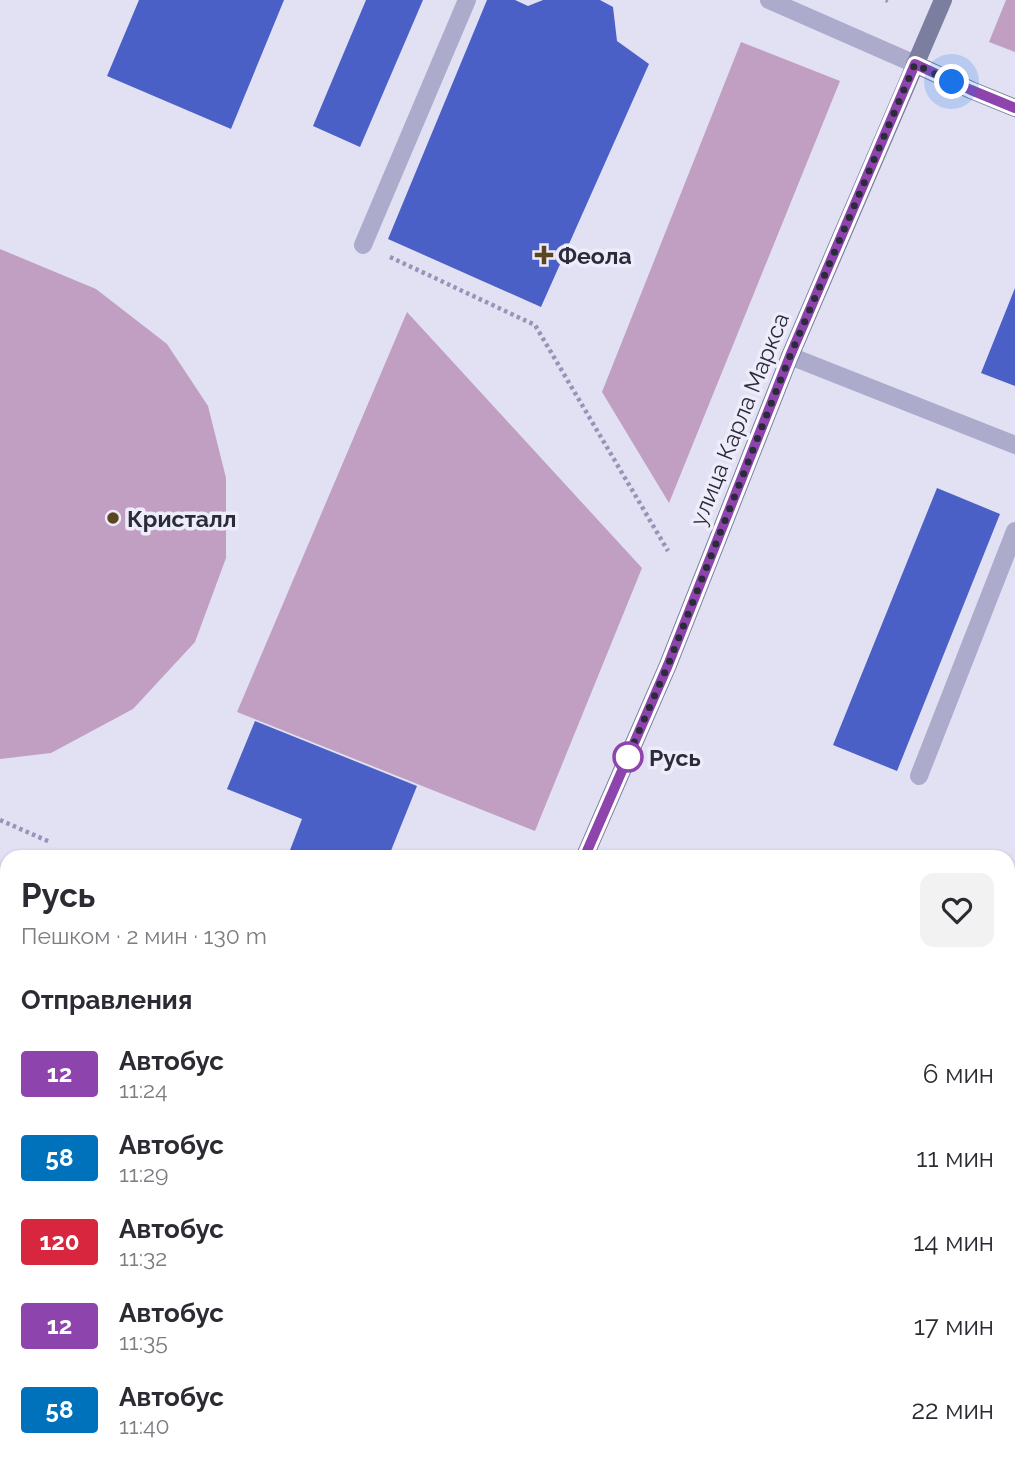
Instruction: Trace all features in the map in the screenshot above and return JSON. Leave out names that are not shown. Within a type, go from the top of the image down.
[{"type":"main road","name":"улица Карла Маркса","points":[[587,850],[668,665],[790,356],[943,0]]},
{"type":"main road","points":[[915,64],[1015,108]]},
{"type":"lane","points":[[363,245],[467,0]]},
{"type":"lane","points":[[769,0],[915,64]]},
{"type":"lane","points":[[790,356],[1015,445]]},
{"type":"lane","points":[[919,776],[1015,531]]},
{"type":"path","points":[[363,245],[535,325],[668,551]]},
{"type":"path","points":[[0,820],[50,842]]},
{"type":"shaded area","points":[[1006,0],[1015,0],[1015,52],[989,42]]},
{"type":"shaded area","points":[[741,42],[840,81],[669,503],[602,392]]},
{"type":"shaded area","name":"Кристалл","points":[[0,249],[96,289],[167,344],[208,406],[226,478],[226,558],[195,642],[133,709],[51,753],[0,759]]},
{"type":"shaded area","points":[[407,312],[642,568],[535,831],[237,712]]},
{"type":"building","points":[[139,0],[284,0],[231,129],[107,76]]},
{"type":"building","points":[[366,0],[423,0],[360,147],[313,126]]},
{"type":"building","points":[[487,0],[515,0],[528,6],[543,0],[600,0],[613,7],[617,41],[649,64],[541,307],[388,239]]},
{"type":"building","points":[[1015,288],[1015,386],[981,373]]},
{"type":"building","points":[[937,488],[1000,514],[897,771],[833,745]]},
{"type":"building","points":[[255,721],[417,786],[391,850],[290,850],[302,819],[227,789]]},
{"type":"bus line","name":"12","points":[[587,850],[668,665],[790,356],[915,64],[1015,108]]},
{"type":"place","name":"Феола","points":[[544,255]]},
{"type":"place","name":"Кристалл","points":[[113,518]]},
{"type":"place","name":"Русь","points":[[628,757]]},
{"type":"route","points":[[628,757],[626,761],[668,665],[790,356],[915,64],[952,82]]}]
